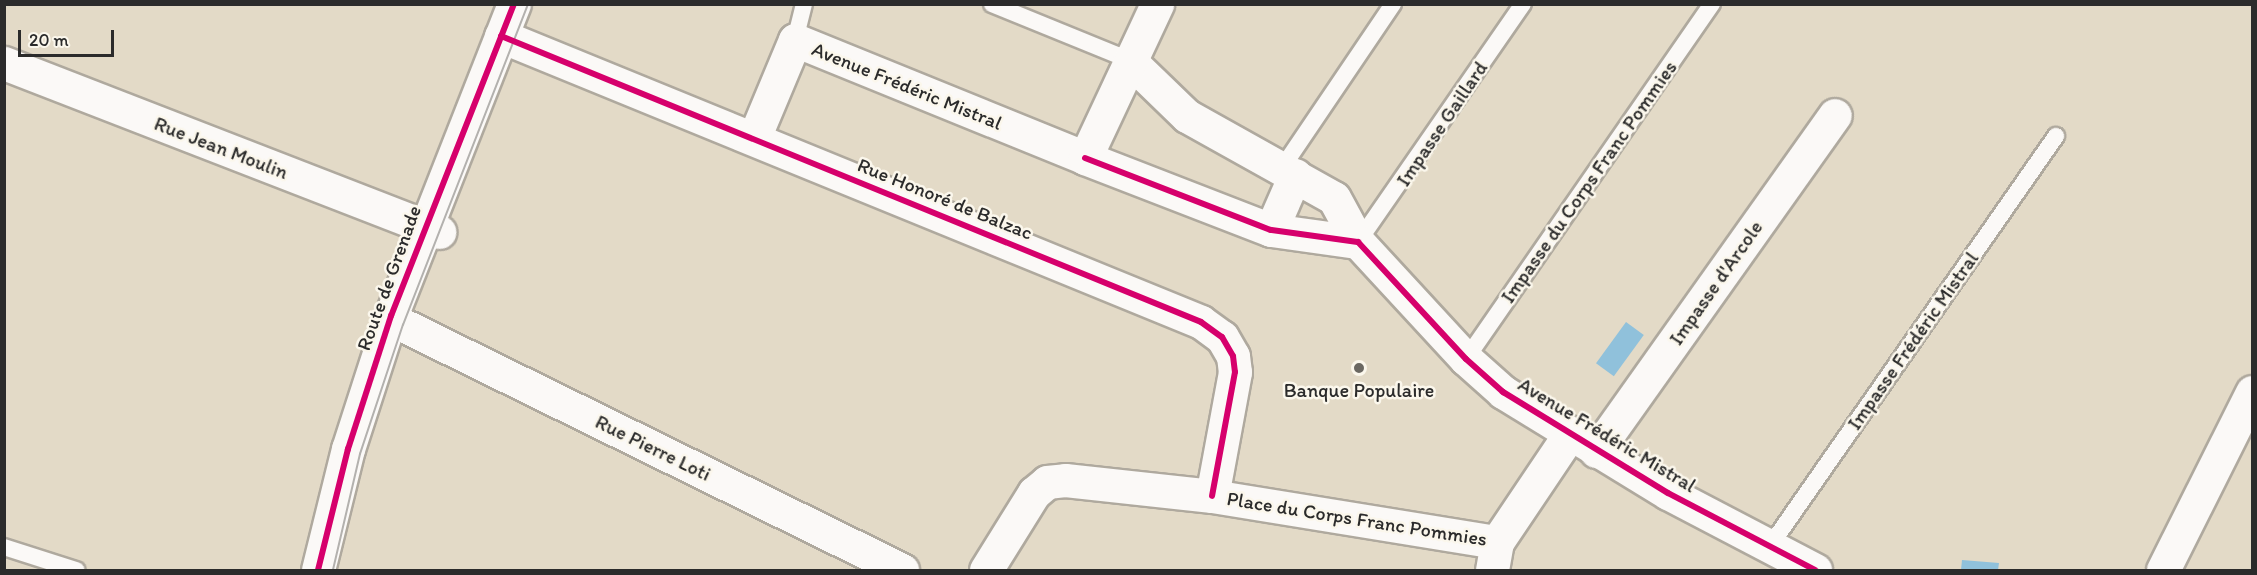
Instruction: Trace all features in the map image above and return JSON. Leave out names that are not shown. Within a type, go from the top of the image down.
[{"type":"street","name":"Route de Grenade","points":[[318,570],[348,449],[507,38],[514,4]]},
{"type":"street","name":"Route de Grenade","points":[[507,38],[528,4]]},
{"type":"street","points":[[1085,158],[1157,4]]},
{"type":"street","name":"Rue Honoré de Balzac","points":[[507,38],[1201,322],[1222,337],[1233,356],[1234,372],[1212,496]]},
{"type":"street","name":"Avenue Frédéric Mistral","points":[[754,138],[795,40],[1226,215],[1271,230],[1358,242]]},
{"type":"street","name":"Avenue Frédéric Mistral","points":[[1129,60],[1187,116],[1334,198],[1358,242],[1466,359],[1503,392],[1582,443],[1815,570]]},
{"type":"street","name":"Rue Jean Moulin","points":[[4,63],[432,229]]},
{"type":"street","name":"Impasse d'Arcole","points":[[1494,556],[1835,115]]},
{"type":"street","points":[[1271,230],[1288,172]]},
{"type":"street","name":"Route de Grenade","points":[[333,570],[360,454],[432,229]]},
{"type":"street","name":"Rue Pierre Loti","points":[[403,325],[902,570]]},
{"type":"street","points":[[2163,570],[2253,392]]},
{"type":"street","name":"Place du Corps Franc Pommies","points":[[987,570],[1025,503],[1047,482],[1111,485],[1212,496],[1494,556]]},
{"type":"lane","points":[[795,40],[804,4]]},
{"type":"lane","points":[[992,4],[1129,60]]},
{"type":"lane","points":[[1288,172],[1393,4]]},
{"type":"lane","name":"Impasse Gaillard","points":[[1358,242],[1523,4]]},
{"type":"lane","name":"Impasse du Corps Franc Pommies","points":[[1466,359],[1712,4]]},
{"type":"lane","name":"Impasse Frédéric Mistral","points":[[1770,546],[2056,136]]},
{"type":"lane","points":[[4,547],[76,570]]},
{"type":"water","points":[[1626,322],[1644,335],[1614,376],[1596,363]]},
{"type":"water","points":[[1962,560],[1999,563],[1998,570],[1961,570]]},
{"type":"tram line","points":[[318,570],[348,449],[391,316],[514,4]]},
{"type":"tram line","points":[[333,570],[360,454],[403,325],[528,4]]},
{"type":"cycle path","points":[[318,570],[348,449],[391,316],[514,4]]},
{"type":"cycle path","points":[[501,36],[1201,322],[1222,337],[1233,356],[1235,372],[1212,496]]},
{"type":"cycle path","points":[[1085,158],[1271,230],[1358,242],[1466,359],[1503,392],[1668,493],[1815,570]]},
{"type":"place","name":"Banque Populaire","points":[[1359,368]]}]
